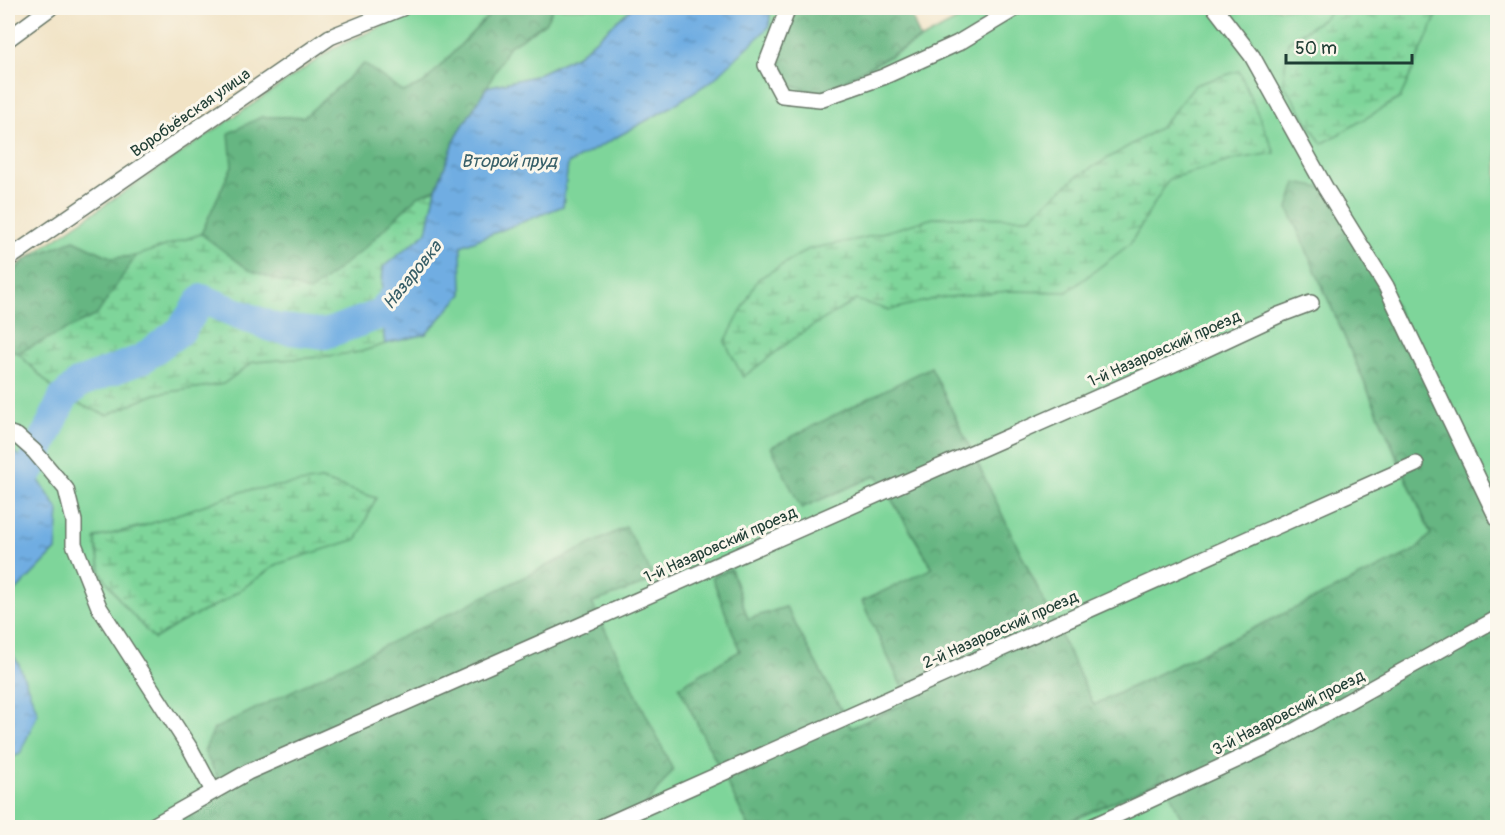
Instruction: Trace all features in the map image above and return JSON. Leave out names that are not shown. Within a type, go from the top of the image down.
[{"type":"street","points":[[8,39],[50,8]]},
{"type":"street","name":"Воробьёвская улица","points":[[8,260],[330,37],[402,8]]},
{"type":"street","points":[[788,8],[766,65],[782,95],[820,99],[883,77],[958,43],[1016,8]]},
{"type":"street","points":[[1215,8],[1252,56],[1326,189],[1386,286],[1497,520]]},
{"type":"street","name":"1-й Назаровский проезд","points":[[149,828],[248,772],[1279,315],[1311,303]]},
{"type":"street","points":[[8,433],[17,436],[34,450],[66,489],[74,521],[74,544],[99,607],[191,750],[213,791]]},
{"type":"street","name":"2-й Назаровский проезд","points":[[599,828],[1416,464]]},
{"type":"street","name":"3-й Назаровский проезд","points":[[1089,828],[1272,744],[1497,618]]},
{"type":"green space","points":[[422,8],[496,8],[423,84],[403,92],[364,64],[304,117],[261,117],[232,166],[201,234],[136,256],[112,258],[74,240],[26,259],[336,47]]},
{"type":"green space","points":[[496,8],[553,8],[545,23],[508,47],[487,87],[457,135],[436,189],[418,196],[366,247],[310,292],[248,270],[201,234],[232,166],[229,133],[261,117],[304,117],[364,64],[403,92],[423,84]]},
{"type":"green space","points":[[553,8],[632,8],[578,55],[534,76],[487,87],[508,47],[545,23]]},
{"type":"green space","points":[[771,8],[796,8],[779,59],[821,93],[980,8],[1334,8],[1323,19],[1288,42],[1400,98],[1440,8],[1497,8],[1497,520],[1288,208],[1431,535],[1416,550],[1094,705],[931,367],[801,508],[877,475],[933,569],[862,601],[909,702],[851,728],[786,607],[748,619],[731,569],[712,577],[740,651],[679,687],[749,827],[635,828],[633,822],[672,770],[592,603],[626,527],[204,751],[218,778],[157,827],[8,827],[8,759],[20,754],[19,665],[8,646],[8,609],[13,594],[56,550],[31,468],[8,445],[8,349],[18,353],[63,398],[107,415],[155,394],[223,384],[253,362],[360,352],[426,334],[462,294],[460,246],[563,206],[568,164],[669,108],[768,27]],"holes":[[[321,480],[376,498],[357,539],[278,563],[224,601],[154,639],[122,603],[101,573],[95,538]]]},
{"type":"green space","points":[[796,8],[909,8],[920,39],[821,93],[790,85],[779,59]]},
{"type":"green space","points":[[1334,8],[1440,8],[1400,98],[1322,144],[1283,83],[1288,42],[1323,19]]},
{"type":"green space","points":[[1239,71],[1275,153],[1236,159],[1169,179],[1130,244],[1067,292],[1008,291],[938,298],[889,310],[856,300],[804,331],[743,377],[725,342],[758,279],[809,249],[864,238],[937,217],[1029,218],[1076,177],[1161,127],[1195,85]]},
{"type":"green space","points":[[1296,183],[1326,189],[1386,286],[1497,520],[1497,827],[1185,827],[1164,779],[1056,827],[749,827],[679,687],[740,651],[712,577],[731,569],[748,619],[786,607],[851,728],[909,702],[862,601],[933,568],[877,475],[801,508],[771,447],[931,367],[1094,705],[1416,550],[1431,534],[1288,208]]},
{"type":"green space","points":[[436,189],[427,232],[383,267],[381,314],[385,344],[360,352],[253,362],[223,384],[155,394],[107,415],[63,398],[18,353],[97,315],[136,256],[201,234],[249,270],[310,292],[366,247],[418,196]]},
{"type":"green space","points":[[74,240],[112,258],[136,256],[97,315],[18,353],[8,349],[8,280],[26,259]]},
{"type":"green space","points":[[26,259],[8,280],[8,272]]},
{"type":"green space","points":[[321,480],[376,498],[357,539],[278,564],[224,601],[154,639],[122,603],[101,573],[95,538],[141,527],[244,491]]},
{"type":"green space","points":[[626,527],[655,580],[592,603],[673,770],[633,822],[635,827],[157,828],[218,778],[204,751],[214,729]]},
{"type":"green space","points":[[1164,778],[1185,827],[1056,828]]},
{"type":"water","name":"Второй пруд","points":[[632,8],[771,8],[769,27],[713,80],[669,108],[568,164],[563,206],[461,246],[462,294],[426,334],[385,344],[381,314],[383,267],[427,232],[436,189],[457,135],[487,87],[534,76],[578,55]]},
{"type":"water","points":[[8,445],[31,468],[59,511],[56,550],[13,594],[8,609]]},
{"type":"water","points":[[8,646],[19,665],[38,713],[20,754],[8,759]]},
{"type":"waterway","name":"Назаровка","points":[[8,488],[31,468],[63,398],[79,383],[142,359],[181,330],[202,299],[274,328],[325,334],[381,314],[406,282]]}]
